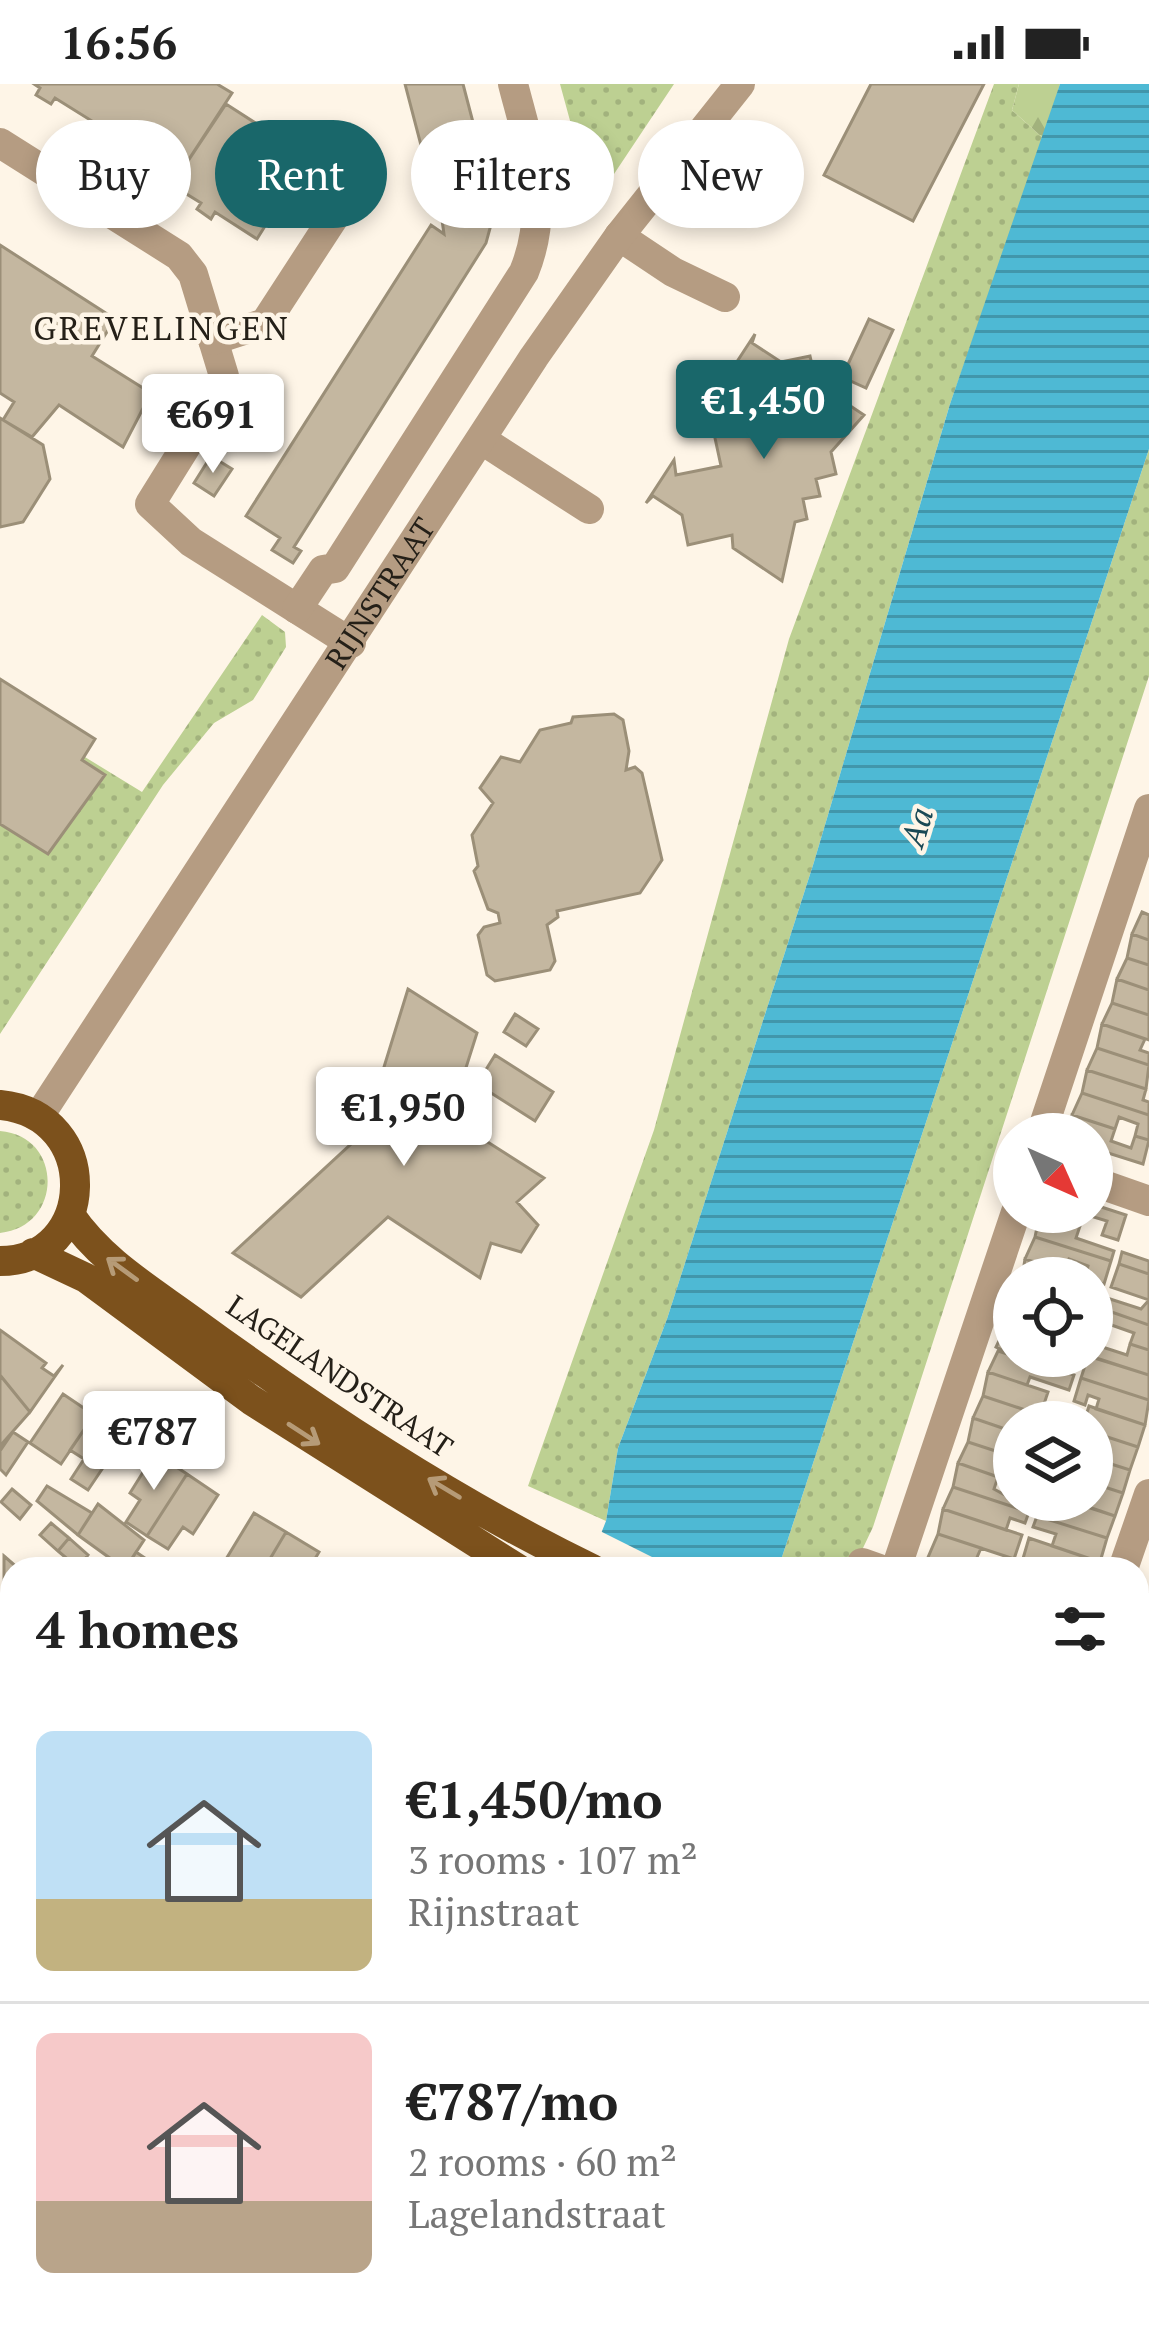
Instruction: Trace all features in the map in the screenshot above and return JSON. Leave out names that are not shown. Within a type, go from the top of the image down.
[{"type":"main road","points":[[0,1105],[39,1116],[60,1134],[73,1158],[77,1184],[70,1215],[57,1234],[33,1253],[0,1261]]},
{"type":"main road","name":"LAGELANDSTRAAT","points":[[70,1215],[104,1256],[270,1377],[567,1557]]},
{"type":"main road","points":[[33,1253],[86,1279],[251,1400],[499,1557]]},
{"type":"street","name":"RIJNSTRAAT","points":[[297,609],[323,569],[335,568],[524,272],[537,240],[537,175],[513,84]]},
{"type":"street","name":"RIJNSTRAAT","points":[[39,1116],[619,236],[740,84]]},
{"type":"street","points":[[0,143],[179,256],[193,274],[224,376],[221,390],[149,505],[191,542],[351,643]]},
{"type":"street","points":[[213,340],[265,323],[327,228]]},
{"type":"street","points":[[619,236],[673,272],[725,296]]},
{"type":"street","points":[[482,440],[589,509]]},
{"type":"street","points":[[1048,1113],[1149,808]]},
{"type":"street","points":[[1113,1188],[1149,1201]]},
{"type":"street","points":[[900,1557],[1009,1233]]},
{"type":"street","points":[[1127,1557],[1149,1494]]},
{"type":"green space","points":[[560,84],[674,84],[650,120],[638,120],[638,138],[614,174],[614,120],[570,120]]},
{"type":"green space","points":[[994,84],[1019,84],[1012,110],[1044,139],[950,404],[814,862],[667,1319],[618,1448],[606,1521],[528,1486],[654,1130],[789,639]]},
{"type":"green space","points":[[1019,84],[1060,84],[1044,139],[1012,110]]},
{"type":"green space","points":[[1149,449],[1149,676],[1007,1113],[993,1113],[993,1157],[873,1527],[859,1557],[782,1557]]},
{"type":"green space","points":[[262,615],[285,632],[286,647],[253,700],[214,723],[163,785],[0,1034],[0,705],[142,792]]},
{"type":"green space","points":[[0,1131],[36,1148],[48,1182],[36,1215],[21,1227],[0,1233]]},
{"type":"water","name":"Aa","points":[[1060,84],[1149,84],[1149,449],[782,1557],[592,1557],[606,1521],[618,1448],[667,1319],[814,862],[950,404]]},
{"type":"pier","points":[[596,1529],[652,1557],[586,1557]]},
{"type":"building","points":[[34,84],[217,84],[232,93],[191,156],[191,120],[90,120],[55,98],[51,104],[36,95],[40,88]]},
{"type":"building","points":[[405,84],[463,84],[472,120],[414,120]]},
{"type":"building","points":[[871,84],[984,84],[913,221],[824,175]]},
{"type":"building","points":[[226,104],[251,120],[215,120]]},
{"type":"building","points":[[215,120],[215,212],[211,219],[197,209],[201,203],[191,197],[191,156]]},
{"type":"building","points":[[240,228],[264,228],[257,239]]},
{"type":"building","points":[[429,228],[444,234],[443,228],[490,228],[486,243],[294,547],[301,551],[293,563],[272,550],[280,538],[246,516]]},
{"type":"building","points":[[0,245],[115,319],[92,356],[151,393],[123,447],[59,405],[32,437],[3,420],[14,402],[0,393]]},
{"type":"building","points":[[869,319],[893,330],[866,388],[842,377]]},
{"type":"building","points":[[755,334],[752,343],[781,362],[810,356],[820,400],[831,393],[864,415],[831,452],[836,474],[816,479],[820,496],[803,499],[807,519],[795,522],[782,581],[733,548],[732,535],[688,545],[682,515],[653,496],[646,503],[674,460],[676,475],[721,466],[715,438],[724,424],[752,418],[742,372],[727,377]]},
{"type":"building","points":[[0,418],[43,445],[50,479],[23,522],[0,527]]},
{"type":"building","points":[[211,456],[232,469],[214,496],[194,483]]},
{"type":"building","points":[[0,679],[95,739],[82,760],[105,775],[48,854],[0,824]]},
{"type":"building","points":[[614,714],[623,720],[629,751],[626,770],[635,767],[642,773],[662,860],[640,893],[557,911],[558,917],[547,925],[555,961],[550,970],[495,981],[487,975],[478,935],[484,927],[500,923],[498,913],[488,909],[474,871],[478,866],[472,835],[493,803],[480,788],[501,757],[520,762],[540,730],[571,723],[573,717]]},
{"type":"building","points":[[1142,912],[1149,915],[1149,940],[1132,934]]},
{"type":"building","points":[[1132,934],[1149,940],[1149,965],[1127,958]]},
{"type":"building","points":[[1127,958],[1149,965],[1149,990],[1117,979]]},
{"type":"building","points":[[1117,979],[1149,990],[1149,1015],[1112,1003]]},
{"type":"building","points":[[408,989],[477,1033],[450,1118],[544,1178],[517,1202],[538,1225],[521,1252],[491,1243],[480,1278],[388,1217],[301,1297],[233,1253],[352,1143],[347,1137],[359,1116],[368,1119]]},
{"type":"building","points":[[1112,1003],[1149,1015],[1149,1040],[1102,1024]]},
{"type":"building","points":[[515,1014],[538,1029],[526,1046],[504,1032]]},
{"type":"building","points":[[1102,1024],[1145,1039],[1140,1050],[1149,1053],[1149,1065],[1097,1048]]},
{"type":"building","points":[[1097,1048],[1149,1065],[1146,1089],[1087,1070]]},
{"type":"building","points":[[495,1055],[553,1092],[535,1121],[477,1084]]},
{"type":"building","points":[[1087,1070],[1146,1089],[1143,1100],[1149,1102],[1149,1115],[1082,1093]]},
{"type":"building","points":[[1082,1093],[1149,1115],[1149,1140],[1135,1136],[1138,1124],[1119,1117],[1113,1128],[1113,1113],[1073,1113]]},
{"type":"building","points":[[1135,1136],[1149,1140],[1143,1164],[1113,1155],[1113,1142],[1131,1148]]},
{"type":"building","points":[[1113,1211],[1126,1215],[1118,1240],[1102,1235],[1113,1233]]},
{"type":"building","points":[[1036,1233],[1078,1233],[1076,1238],[1114,1251],[1112,1257],[1098,1257],[1035,1237]]},
{"type":"building","points":[[1035,1237],[1098,1257],[1026,1257]]},
{"type":"building","points":[[1122,1252],[1149,1261],[1149,1274],[1119,1264]]},
{"type":"building","points":[[1119,1264],[1149,1274],[1149,1300],[1113,1288]]},
{"type":"building","points":[[1113,1300],[1141,1309],[1149,1300],[1149,1325],[1113,1312]]},
{"type":"building","points":[[1113,1312],[1149,1325],[1149,1350],[1130,1344],[1134,1333],[1113,1326]]},
{"type":"building","points":[[0,1330],[46,1363],[42,1368],[54,1376],[63,1365],[30,1412],[0,1375]]},
{"type":"building","points":[[1130,1344],[1149,1350],[1149,1375],[1113,1363],[1113,1350],[1127,1355]]},
{"type":"building","points":[[1113,1364],[1149,1375],[1149,1400],[1081,1378],[1113,1377]]},
{"type":"building","points":[[988,1372],[1048,1392],[1045,1401],[998,1401],[983,1396]]},
{"type":"building","points":[[0,1375],[30,1412],[0,1446]]},
{"type":"building","points":[[1003,1377],[1030,1377],[1027,1385]]},
{"type":"building","points":[[1030,1377],[1073,1377],[1069,1390]]},
{"type":"building","points":[[1081,1378],[1149,1400],[1145,1425],[1113,1415],[1113,1401],[1088,1395],[1086,1401],[1074,1401]]},
{"type":"building","points":[[63,1394],[94,1415],[61,1464],[30,1443]]},
{"type":"building","points":[[983,1396],[998,1401],[993,1401],[993,1425],[973,1418]]},
{"type":"building","points":[[1113,1414],[1145,1425],[1138,1447],[1113,1439]]},
{"type":"building","points":[[94,1415],[125,1435],[88,1490],[71,1479],[84,1459],[70,1450]]},
{"type":"building","points":[[973,1418],[993,1425],[993,1450],[968,1442]]},
{"type":"building","points":[[13,1432],[28,1442],[6,1475],[0,1469],[0,1451]]},
{"type":"building","points":[[1113,1439],[1138,1447],[1130,1470],[1113,1465]]},
{"type":"building","points":[[968,1442],[993,1450],[993,1475],[958,1463]]},
{"type":"building","points":[[155,1453],[187,1474],[147,1536],[126,1522],[140,1500],[130,1493]]},
{"type":"building","points":[[958,1463],[993,1475],[993,1500],[953,1487]]},
{"type":"building","points":[[1113,1465],[1130,1470],[1123,1493],[1113,1490]]},
{"type":"building","points":[[187,1474],[218,1495],[193,1534],[183,1527],[168,1549],[147,1536]]},
{"type":"building","points":[[47,1486],[92,1513],[78,1535],[37,1501]]},
{"type":"building","points":[[953,1487],[993,1500],[993,1521],[1009,1521],[1006,1530],[943,1509]]},
{"type":"building","points":[[12,1489],[31,1505],[20,1519],[1,1502]]},
{"type":"building","points":[[1113,1490],[1123,1493],[1113,1515]]},
{"type":"building","points":[[98,1504],[144,1540],[133,1557],[108,1557],[78,1535]]},
{"type":"building","points":[[943,1509],[1022,1535],[1015,1557],[1008,1557],[938,1534]]},
{"type":"building","points":[[254,1513],[286,1532],[271,1557],[227,1557]]},
{"type":"building","points":[[1113,1515],[1115,1516],[1107,1538],[1053,1521],[1113,1521]]},
{"type":"building","points":[[1035,1521],[1053,1521],[1107,1538],[1101,1557],[1085,1557],[1052,1546],[1056,1534],[1033,1527]]},
{"type":"building","points":[[51,1523],[69,1538],[58,1551],[40,1535]]},
{"type":"building","points":[[286,1532],[319,1552],[316,1557],[271,1557]]},
{"type":"building","points":[[938,1534],[981,1548],[977,1557],[928,1557]]},
{"type":"building","points":[[69,1538],[88,1555],[65,1557],[58,1551]]},
{"type":"building","points":[[1029,1538],[1085,1557],[1023,1557]]},
{"type":"district","name":"GREVELINGEN","points":[[162,327]]}]
